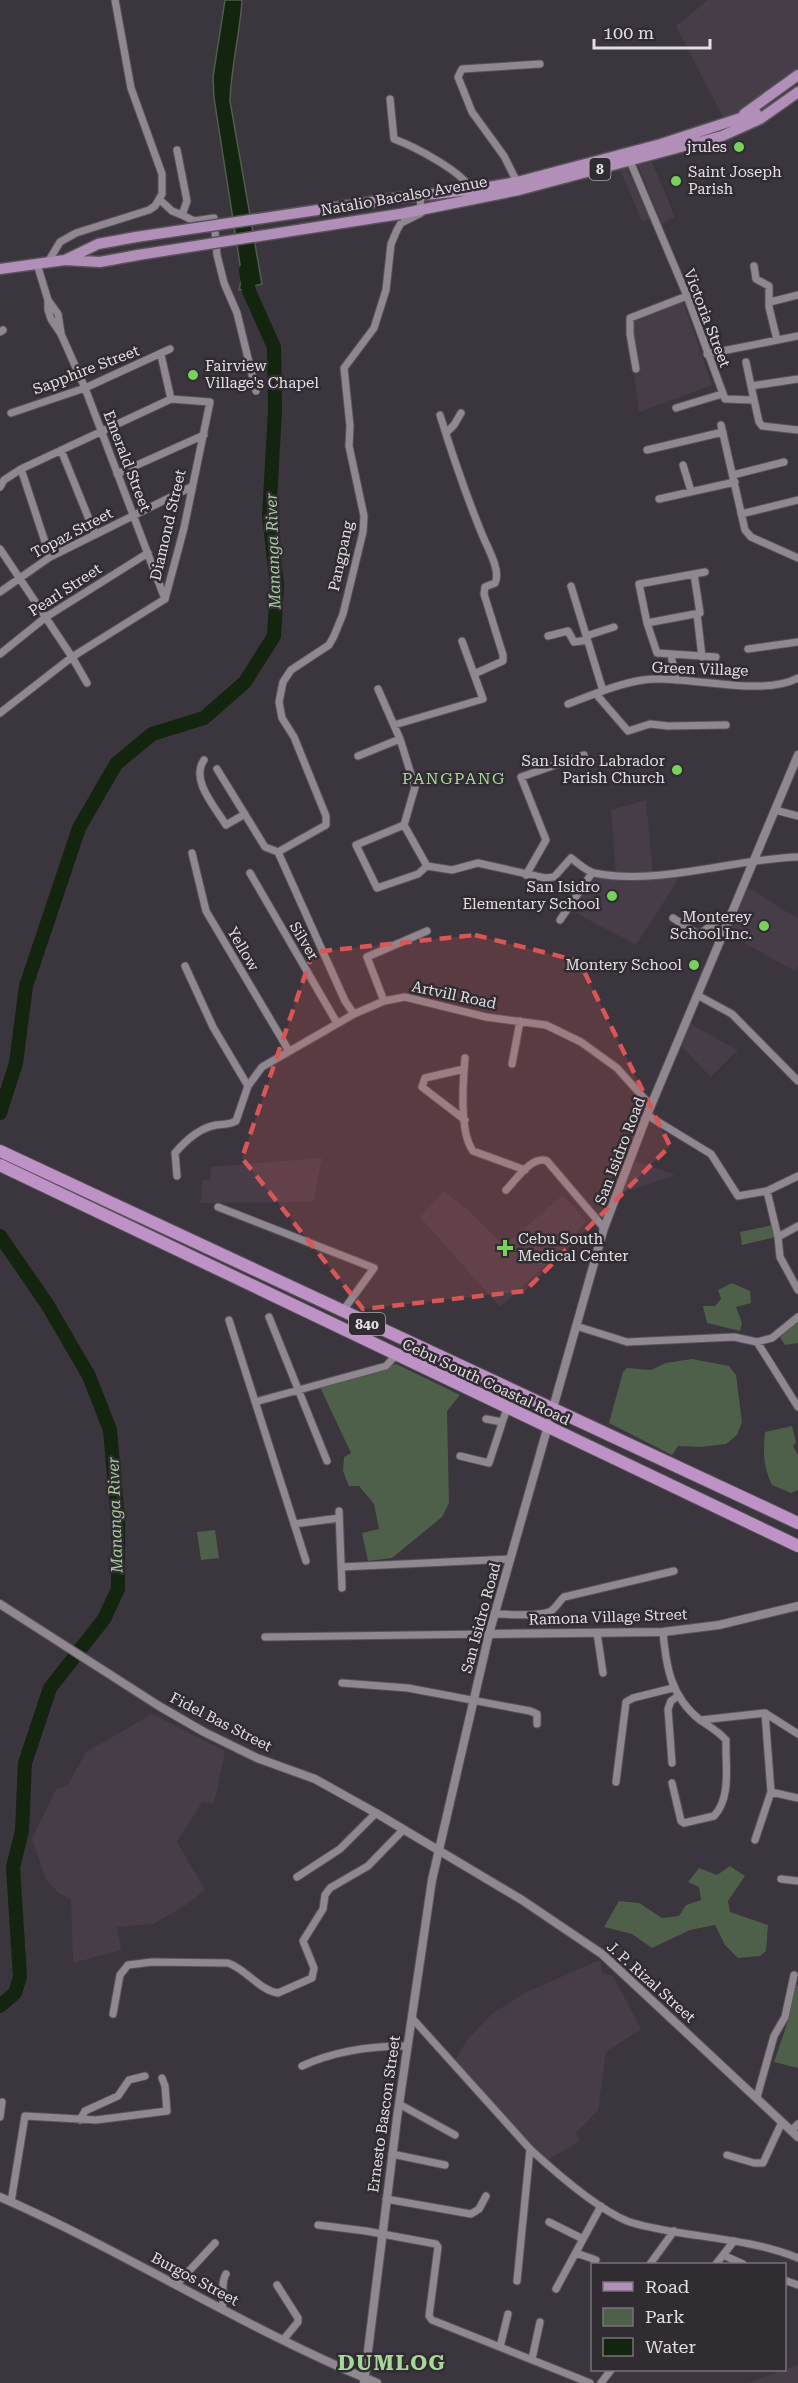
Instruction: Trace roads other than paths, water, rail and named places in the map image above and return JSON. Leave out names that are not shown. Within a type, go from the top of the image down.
[{"type":"highway","name":"Cebu South Coastal Road","points":[[0,1150],[342,1312],[798,1523]]},
{"type":"highway","name":"Cebu South Coastal Road","points":[[0,1165],[798,1546]]},
{"type":"main road","name":"Natalio Bacalso Avenue","points":[[741,123],[798,75]]},
{"type":"main road","name":"Natalio Bacalso Avenue","points":[[0,269],[65,260],[100,262],[400,214],[519,190],[722,136],[798,84]]},
{"type":"main road","name":"Natalio Bacalso Avenue","points":[[65,260],[98,244],[136,237],[517,182],[760,119],[798,92]]},
{"type":"street","points":[[43,263],[60,242],[76,233],[149,210],[162,194],[162,174],[128,79],[115,0]]},
{"type":"street","points":[[517,182],[504,156],[472,112],[458,76],[462,69],[540,64]]},
{"type":"street","points":[[390,99],[394,139],[457,173],[468,183],[471,190]]},
{"type":"street","points":[[177,150],[187,201],[182,214]]},
{"type":"street","name":"Victoria Street","points":[[630,161],[687,296],[723,394]]},
{"type":"street","points":[[420,195],[422,208]]},
{"type":"street","points":[[159,200],[172,211],[194,221],[214,218],[217,255],[237,314],[256,391]]},
{"type":"street","name":"Pangpang","points":[[278,852],[326,825],[326,816],[294,737],[282,718],[279,702],[283,682],[291,670],[329,645],[334,636],[343,614],[363,532],[364,516],[349,446],[350,426],[344,368],[374,328],[386,290],[392,244],[399,226],[420,214],[422,208]]},
{"type":"street","name":"Emerald Street","points":[[43,263],[48,300],[58,314],[61,334],[85,388],[165,599]]},
{"type":"street","points":[[754,266],[756,279],[769,286],[769,308],[777,340]]},
{"type":"street","points":[[770,303],[798,295]]},
{"type":"street","points":[[636,369],[630,334],[630,318],[687,296]]},
{"type":"street","points":[[707,354],[798,336]]},
{"type":"street","name":"Sapphire Street","points":[[11,413],[85,388],[170,349]]},
{"type":"street","points":[[0,487],[4,480],[21,469],[100,430],[171,399],[161,355]]},
{"type":"street","points":[[746,362],[753,400],[762,426],[798,430]]},
{"type":"street","points":[[751,386],[798,379]]},
{"type":"street","points":[[676,408],[723,394],[725,399],[729,400],[753,400]]},
{"type":"street","name":"Diamond Street","points":[[0,713],[72,657],[165,599],[184,528],[210,402],[171,399]]},
{"type":"street","points":[[446,433],[461,413]]},
{"type":"street","points":[[440,414],[468,500],[490,553],[497,577],[496,582],[485,587],[484,594],[503,655],[503,662],[474,674]]},
{"type":"street","points":[[647,450],[722,428],[741,514],[750,537],[798,558]]},
{"type":"street","points":[[117,474],[204,435]]},
{"type":"street","points":[[61,450],[95,534]]},
{"type":"street","points":[[659,498],[734,479],[784,462]]},
{"type":"street","points":[[683,465],[691,491]]},
{"type":"street","points":[[21,469],[50,557]]},
{"type":"street","name":"Topaz Street","points":[[0,592],[50,557],[191,487]]},
{"type":"street","points":[[741,514],[798,500]]},
{"type":"street","points":[[0,549],[72,657],[87,684]]},
{"type":"street","name":"Pearl Street","points":[[0,654],[46,617],[148,553]]},
{"type":"street","points":[[705,572],[639,584],[647,623],[657,653],[671,656],[716,657]]},
{"type":"street","points":[[694,574],[700,613],[697,614],[702,657]]},
{"type":"street","points":[[571,586],[600,692],[628,731],[650,724],[726,725]]},
{"type":"street","points":[[647,623],[697,614]]},
{"type":"street","points":[[548,636],[568,632],[574,642],[614,627]]},
{"type":"street","points":[[394,725],[483,699],[462,641]]},
{"type":"street","points":[[748,649],[798,642]]},
{"type":"street","points":[[671,656],[676,680]]},
{"type":"street","name":"Green Village","points":[[568,704],[643,680],[744,685],[788,684],[798,678]]},
{"type":"street","points":[[378,688],[400,739],[415,787],[404,825],[427,866]]},
{"type":"street","points":[[358,756],[400,739]]},
{"type":"street","points":[[526,874],[546,840],[521,777],[584,755]]},
{"type":"street","name":"San Isidro Road","points":[[438,1850],[489,1634],[604,1228],[647,1115],[753,861],[775,810],[794,775],[798,755]]},
{"type":"street","points":[[204,760],[200,766],[201,783],[226,825],[245,814]]},
{"type":"street","points":[[217,769],[265,848],[278,852],[345,1001],[354,1014]]},
{"type":"street","points":[[775,810],[798,816]]},
{"type":"street","points":[[404,825],[356,845],[377,888],[418,874],[427,866]]},
{"type":"street","name":"Yellow","points":[[192,854],[206,911],[289,1051]]},
{"type":"street","points":[[427,866],[452,870],[478,863],[545,878],[554,877],[571,858],[592,873],[645,877],[773,857],[798,857]]},
{"type":"street","name":"Silver","points":[[250,873],[337,1023]]},
{"type":"street","points":[[560,920],[592,873]]},
{"type":"street","points":[[673,918],[699,935],[710,926],[724,931]]},
{"type":"street","points":[[384,1001],[367,957],[427,931]]},
{"type":"street","points":[[177,1176],[175,1153],[189,1137],[214,1125],[236,1121],[248,1086],[213,1027],[184,966]]},
{"type":"street","points":[[697,995],[732,1014],[797,1078]]},
{"type":"street","name":"Artvill Road","points":[[248,1086],[262,1068],[337,1023],[384,1001],[412,998],[486,1017],[546,1025],[581,1042],[617,1068],[651,1106]]},
{"type":"street","points":[[512,1064],[520,1021]]},
{"type":"street","points":[[465,1058],[465,1120],[469,1145],[473,1151],[525,1170]]},
{"type":"street","points":[[464,1069],[425,1078],[422,1087],[465,1120]]},
{"type":"street","points":[[647,1115],[711,1154],[737,1196],[767,1191],[798,1176]]},
{"type":"street","points":[[507,1190],[537,1160],[547,1161],[604,1228]]},
{"type":"street","points":[[767,1191],[778,1237],[780,1257],[798,1290]]},
{"type":"street","points":[[218,1207],[374,1268],[342,1312]]},
{"type":"street","points":[[778,1237],[798,1226]]},
{"type":"street","points":[[790,1279],[798,1275]]},
{"type":"street","points":[[269,1317],[327,1461]]},
{"type":"street","points":[[576,1326],[627,1342],[734,1337],[757,1342],[772,1338],[798,1317]]},
{"type":"street","points":[[229,1320],[306,1561]]},
{"type":"street","points":[[757,1342],[798,1407]]},
{"type":"street","points":[[255,1402],[386,1366],[396,1355]]},
{"type":"street","points":[[460,1456],[489,1463],[507,1408]]},
{"type":"street","points":[[486,1419],[502,1422]]},
{"type":"street","points":[[294,1524],[339,1514],[342,1588]]},
{"type":"street","points":[[341,1567],[510,1559]]},
{"type":"street","points":[[495,1614],[546,1613],[554,1610],[559,1601],[569,1596],[674,1571]]},
{"type":"street","name":"Fidel Bas Street","points":[[0,1604],[159,1706],[204,1732],[257,1758],[307,1776],[438,1850]]},
{"type":"street","name":"Ramona Village Street","points":[[489,1634],[663,1632],[719,1625],[798,1606]]},
{"type":"street","points":[[663,1632],[666,1665],[673,1688],[688,1709],[726,1740],[725,1787],[722,1804],[714,1816],[684,1823],[681,1821],[672,1783]]},
{"type":"street","points":[[597,1633],[603,1673]]},
{"type":"street","points":[[265,1637],[489,1634]]},
{"type":"street","points":[[342,1683],[408,1688],[535,1712],[537,1724]]},
{"type":"street","points":[[616,1782],[626,1702],[633,1698],[673,1688]]},
{"type":"street","points":[[672,1763],[668,1709],[671,1701],[678,1696]]},
{"type":"street","points":[[701,1720],[765,1713],[796,1729]]},
{"type":"street","points":[[755,1840],[771,1792],[765,1713]]},
{"type":"street","points":[[771,1792],[798,1798]]},
{"type":"street","points":[[297,1876],[340,1849],[376,1813]]},
{"type":"street","points":[[113,2014],[120,1975],[128,1965],[152,1962],[228,1963],[235,1965],[269,1990],[278,1993],[312,1978],[314,1968],[303,1941],[323,1909],[325,1895],[330,1888],[368,1866],[403,1830]]},
{"type":"street","name":"Ernesto Bascon Street","points":[[364,2380],[407,2046],[438,1850]]},
{"type":"street","name":"J. P. Rizal Street","points":[[438,1850],[522,1900],[602,1954],[782,2122],[796,2131]]},
{"type":"street","points":[[781,1879],[798,1881]]},
{"type":"street","points":[[757,2097],[774,2036],[785,2017],[794,1975]]},
{"type":"street","points":[[412,2018],[530,2149],[549,2167],[601,2206],[626,2220],[734,2241],[798,2258]]},
{"type":"street","points":[[302,2066],[322,2057],[382,2047],[407,2046]]},
{"type":"street","points":[[80,2120],[85,2111],[118,2096],[129,2080],[145,2076]]},
{"type":"street","points":[[11,2202],[25,2116],[80,2120],[113,2119],[167,2111],[162,2078]]},
{"type":"street","points":[[0,2117],[2,2102]]},
{"type":"street","points":[[399,2104],[455,2134]]},
{"type":"street","points":[[727,2155],[754,2163],[763,2163],[782,2122]]},
{"type":"street","points":[[517,2281],[530,2149]]},
{"type":"street","points":[[392,2154],[445,2165]]},
{"type":"street","points":[[386,2199],[471,2214],[480,2209],[486,2196]]},
{"type":"street","name":"Burgos Street","points":[[0,2197],[364,2380],[377,2383]]},
{"type":"street","points":[[556,2289],[601,2206]]},
{"type":"street","points":[[549,2222],[583,2240]]},
{"type":"street","points":[[318,2225],[436,2244],[438,2247],[430,2318],[590,2383]]},
{"type":"street","points":[[651,2263],[674,2231]]},
{"type":"street","points":[[721,2261],[734,2241]]},
{"type":"street","points":[[177,2284],[215,2243]]},
{"type":"street","points":[[576,2253],[596,2260]]},
{"type":"street","points":[[222,2308],[223,2279],[226,2274]]},
{"type":"street","points":[[277,2285],[298,2318],[298,2322],[283,2340]]},
{"type":"street","points":[[500,2347],[508,2314]]},
{"type":"street","points":[[532,2359],[540,2322]]},
{"type":"street","points":[[601,2383],[610,2371]]},
{"type":"water","points":[[225,0],[242,0],[230,101],[262,284],[239,290],[242,277],[214,98],[213,77]]},
{"type":"waterway","name":"Mananga River","points":[[0,1113],[16,1063],[26,986],[79,828],[116,764],[152,734],[204,718],[245,682],[274,636],[277,585],[269,516],[275,411],[274,347],[249,291],[246,270]]},
{"type":"waterway","name":"Mananga River","points":[[0,1236],[47,1304],[89,1376],[110,1430],[118,1521],[118,1589],[104,1619],[50,1688],[25,1763],[22,1831],[13,1867],[20,1977],[15,1993],[0,2006]]},
{"type":"place","name":"jrules","points":[[739,147]]},
{"type":"place","name":"Saint Joseph Parish","points":[[676,181]]},
{"type":"place","name":"Fairview Village's Chapel","points":[[193,375]]},
{"type":"place","name":"San Isidro Labrador Parish Church","points":[[677,770]]},
{"type":"place","name":"San Isidro Elementary School","points":[[612,896]]},
{"type":"place","name":"Monterey School Inc.","points":[[764,926]]},
{"type":"place","name":"Montery School","points":[[694,965]]},
{"type":"place","name":"Cebu South Medical Center","points":[[505,1248]]},
{"type":"district","name":"PANGPANG","points":[[454,778]]},
{"type":"district","name":"DUMLOG","points":[[392,2363]]}]
